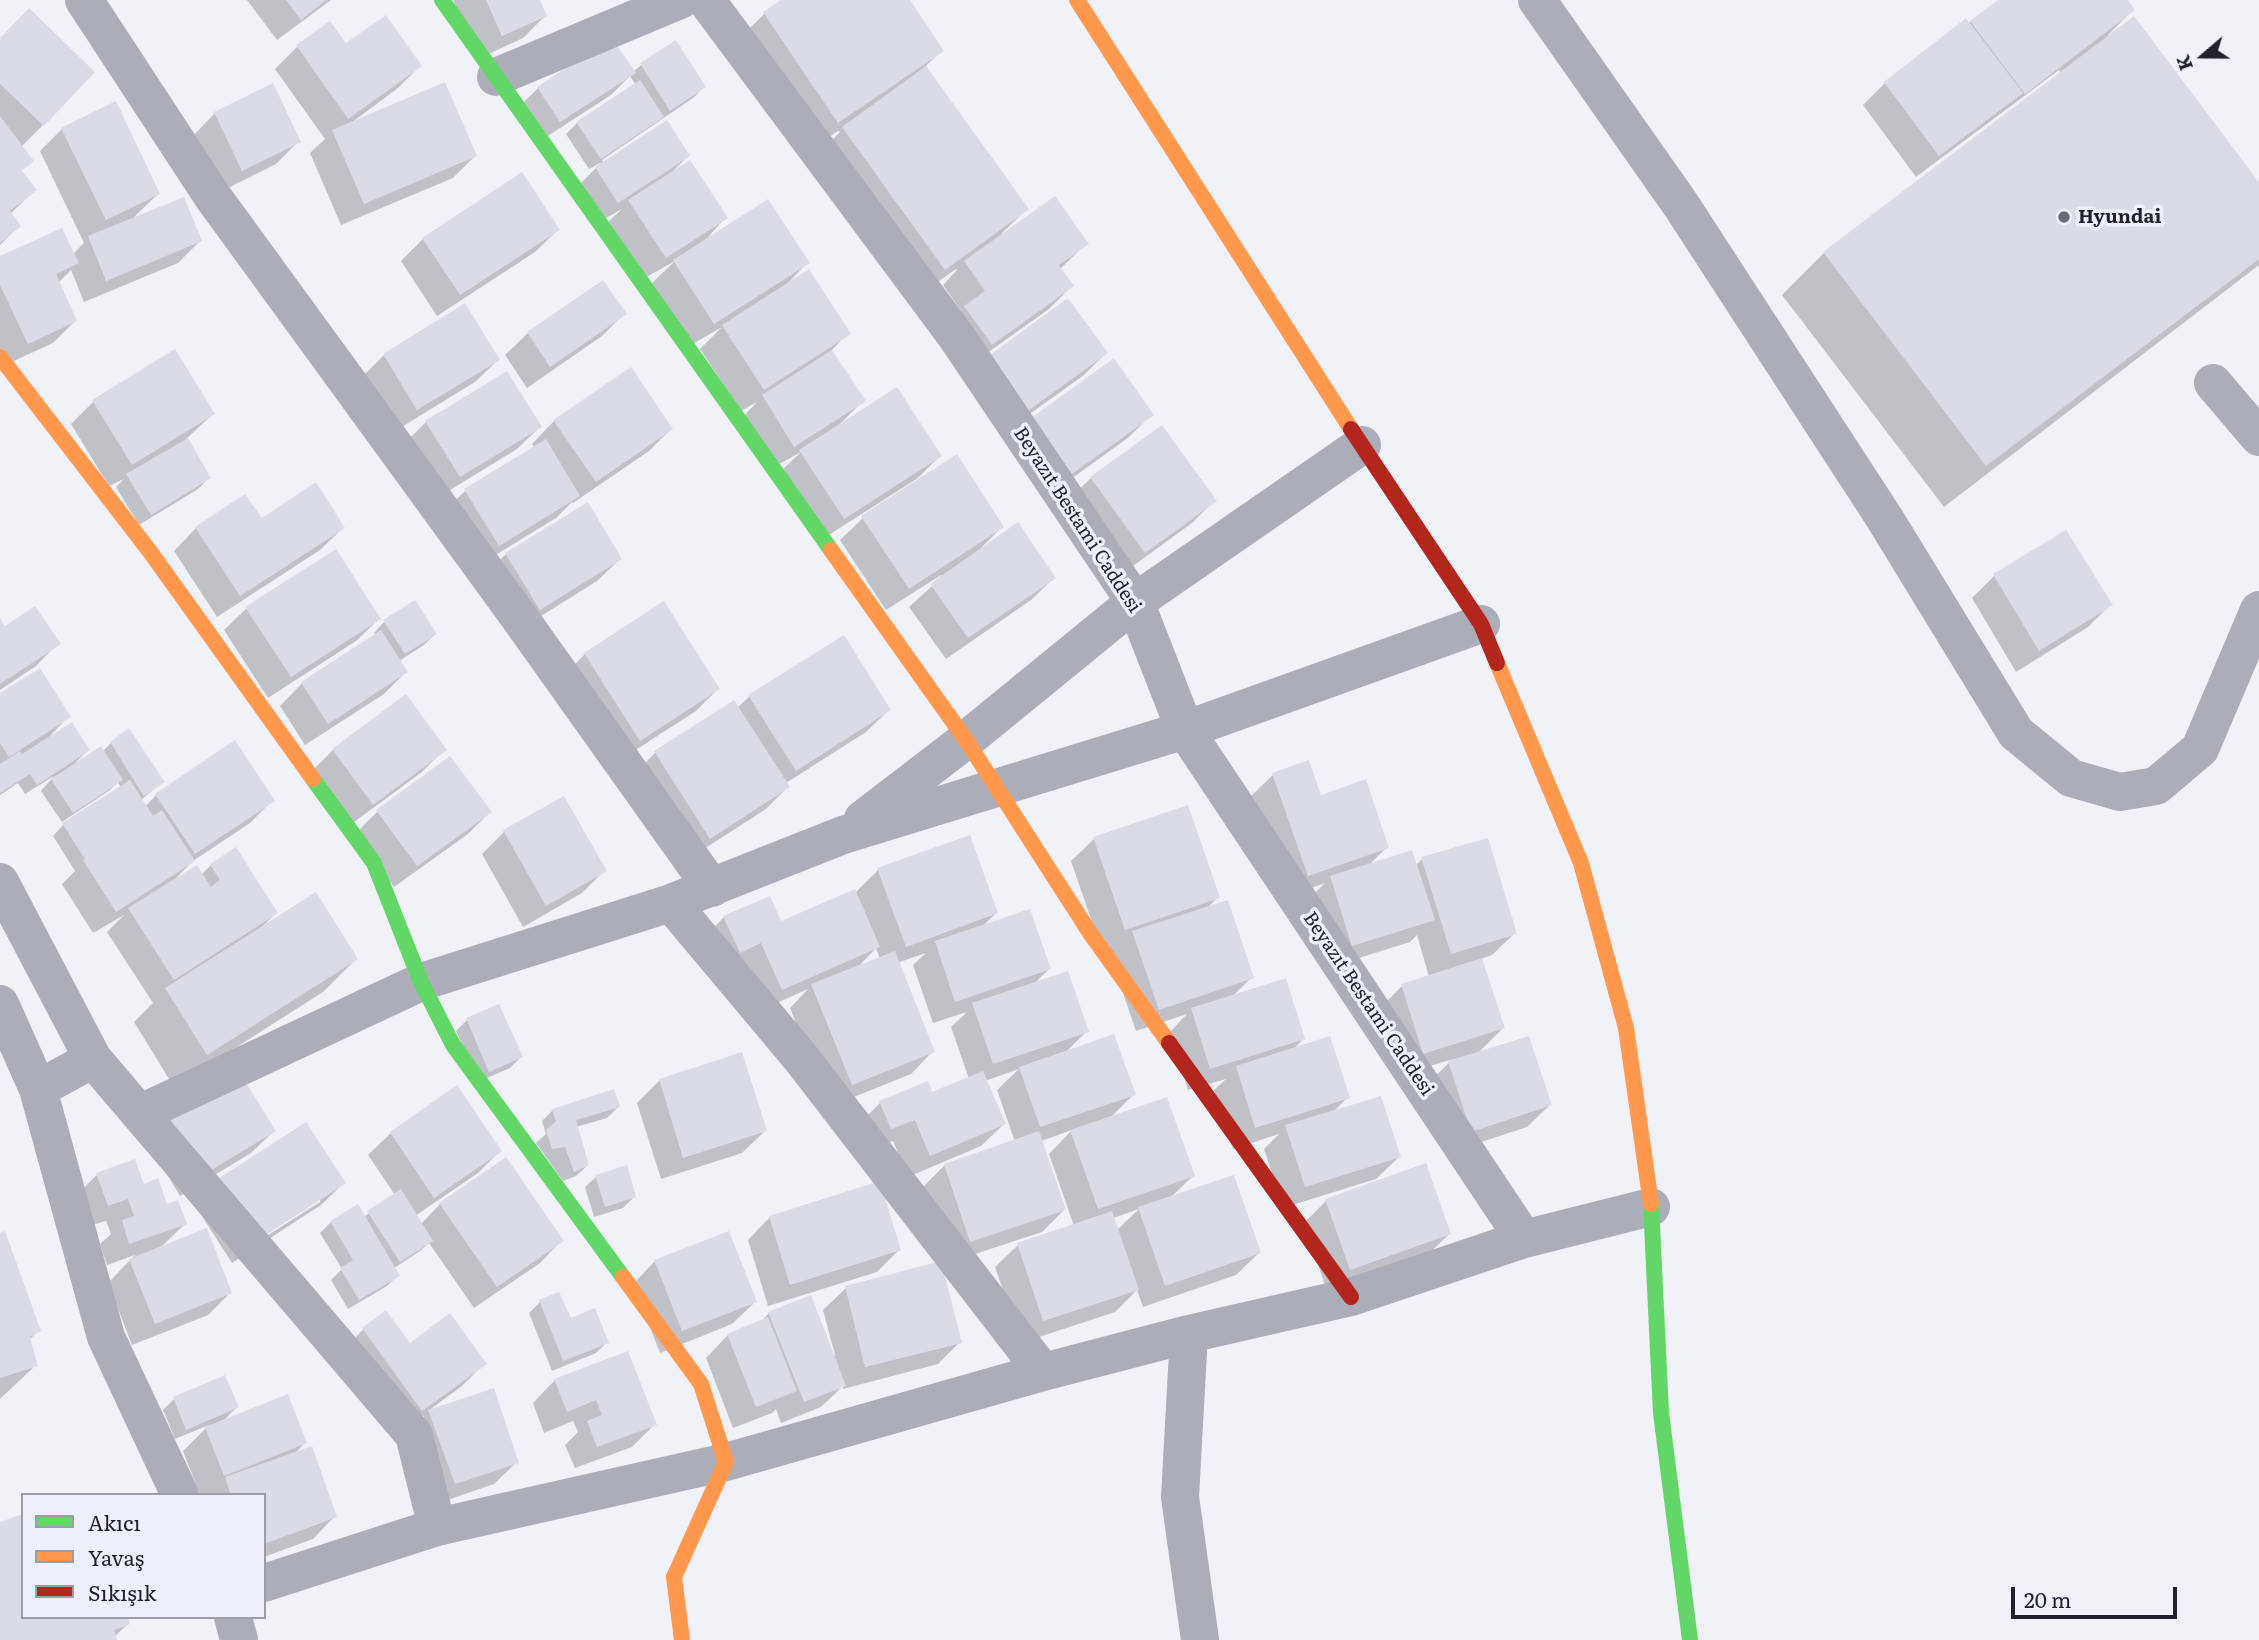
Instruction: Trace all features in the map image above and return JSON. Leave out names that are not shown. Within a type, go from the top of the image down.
[{"type":"street","points":[[83,0],[214,197],[712,888]]},
{"type":"street","points":[[442,0],[966,740],[1090,933],[1351,1297]]},
{"type":"street","points":[[496,77],[680,0]]},
{"type":"street","name":"Beyazıt Bestami Caddesi","points":[[706,0],[956,336],[1135,602],[1185,730],[1524,1239]]},
{"type":"street","points":[[1077,0],[1481,624],[1581,863],[1626,1028],[1651,1207],[1661,1413],[1690,1640]]},
{"type":"street","points":[[1537,0],[1696,228],[1885,519],[2016,733],[2071,778],[2120,792],[2156,786],[2200,749],[2259,610]]},
{"type":"street","points":[[0,357],[151,553],[374,863],[421,982],[453,1045],[701,1384],[726,1462],[674,1577],[682,1640]]},
{"type":"street","points":[[2213,383],[2259,437]]},
{"type":"street","points":[[843,835],[966,740],[1135,602],[1362,444]]},
{"type":"street","points":[[141,1113],[421,982],[671,903],[843,835],[1185,730],[1481,624]]},
{"type":"street","points":[[0,882],[93,1059],[414,1435],[437,1527]]},
{"type":"street","points":[[671,903],[801,1058],[1043,1372]]},
{"type":"street","points":[[0,1004],[38,1089],[106,1337],[179,1493]]},
{"type":"street","points":[[38,1089],[93,1059]]},
{"type":"street","points":[[266,1582],[437,1527],[726,1462],[1043,1372],[1189,1334],[1351,1297],[1524,1239],[1651,1207]]},
{"type":"street","points":[[1189,1334],[1180,1497],[1200,1640]]},
{"type":"street","points":[[234,1619],[239,1640]]},
{"type":"building","points":[[286,0],[326,0],[301,20]]},
{"type":"building","points":[[486,0],[540,0],[547,16],[502,36]]},
{"type":"building","points":[[781,0],[910,0],[944,51],[838,123],[763,12]]},
{"type":"building","points":[[1998,0],[2128,0],[2135,10],[2025,94],[1970,21]]},
{"type":"building","points":[[29,8],[95,72],[44,126],[0,84],[0,38]]},
{"type":"building","points":[[386,15],[422,66],[348,119],[296,45],[330,21],[346,43]]},
{"type":"building","name":"Hyundai","points":[[2134,16],[2259,182],[2259,259],[1986,466],[1823,252]]},
{"type":"building","points":[[1966,18],[2023,93],[1939,156],[1884,82]]},
{"type":"building","points":[[612,38],[636,73],[560,122],[537,87]]},
{"type":"building","points":[[676,40],[706,87],[670,111],[640,63]]},
{"type":"building","points":[[926,66],[1029,209],[945,270],[842,127]]},
{"type":"building","points":[[640,80],[664,117],[601,159],[576,122]]},
{"type":"building","points":[[445,82],[477,156],[364,204],[332,130]]},
{"type":"building","points":[[273,83],[301,142],[242,171],[214,112]]},
{"type":"building","points":[[116,101],[160,194],[106,220],[61,128]]},
{"type":"building","points":[[0,116],[34,161],[22,171],[37,190],[10,211],[21,226],[0,243]]},
{"type":"building","points":[[667,120],[690,156],[618,203],[595,167]]},
{"type":"building","points":[[690,160],[728,218],[666,258],[628,200]]},
{"type":"building","points":[[522,172],[560,230],[460,295],[422,238]]},
{"type":"building","points":[[1055,196],[1089,244],[1059,265],[1074,286],[992,345],[964,306],[985,291],[964,261]]},
{"type":"building","points":[[184,197],[202,241],[106,281],[88,236]]},
{"type":"building","points":[[768,199],[810,263],[714,324],[673,260]]},
{"type":"building","points":[[62,228],[79,263],[56,274],[77,321],[28,344],[0,285],[0,256]]},
{"type":"building","points":[[809,269],[851,334],[764,390],[722,325]]},
{"type":"building","points":[[603,280],[627,314],[550,367],[527,332]]},
{"type":"building","points":[[1068,298],[1108,353],[1025,413],[986,358]]},
{"type":"building","points":[[465,303],[500,360],[417,410],[383,354]]},
{"type":"building","points":[[175,349],[215,414],[132,465],[92,400]]},
{"type":"building","points":[[832,350],[866,401],[794,447],[762,395]]},
{"type":"building","points":[[1114,358],[1154,415],[1072,474],[1031,418]]},
{"type":"building","points":[[631,367],[673,429],[596,482],[553,420]]},
{"type":"building","points":[[507,371],[542,427],[460,477],[425,421]]},
{"type":"building","points":[[897,387],[942,456],[844,519],[799,450]]},
{"type":"building","points":[[1162,425],[1217,501],[1145,553],[1090,477]]},
{"type":"building","points":[[188,438],[211,478],[151,515],[126,474]]},
{"type":"building","points":[[546,439],[580,496],[499,546],[464,489]]},
{"type":"building","points":[[957,454],[1004,527],[909,589],[861,516]]},
{"type":"building","points":[[316,482],[345,528],[240,596],[195,527],[245,494],[262,518]]},
{"type":"building","points":[[588,502],[622,559],[540,610],[505,553]]},
{"type":"building","points":[[1018,522],[1056,578],[968,638],[930,584]]},
{"type":"building","points":[[2066,530],[2113,605],[2039,651],[1993,574]]},
{"type":"building","points":[[336,549],[381,619],[291,677],[245,607]]},
{"type":"building","points":[[415,600],[437,634],[405,654],[383,620]]},
{"type":"building","points":[[664,601],[720,689],[640,741],[584,653]]},
{"type":"building","points":[[35,606],[61,644],[0,684],[0,618],[5,626]]},
{"type":"building","points":[[381,630],[408,672],[328,724],[301,682]]},
{"type":"building","points":[[844,635],[891,710],[796,771],[748,695]]},
{"type":"building","points":[[40,668],[71,717],[9,757],[0,743],[0,693]]},
{"type":"building","points":[[406,694],[447,750],[373,805],[332,749]]},
{"type":"building","points":[[734,700],[790,787],[710,839],[654,751]]},
{"type":"building","points":[[72,722],[90,750],[37,785],[30,774],[0,793],[0,764],[20,751],[22,754]]},
{"type":"building","points":[[129,728],[165,782],[144,796],[110,742]]},
{"type":"building","points":[[235,740],[275,801],[195,854],[155,794]]},
{"type":"building","points":[[101,746],[123,780],[73,813],[51,779]]},
{"type":"building","points":[[450,756],[492,812],[417,866],[376,810]]},
{"type":"building","points":[[1309,760],[1321,795],[1366,779],[1389,848],[1308,876],[1272,773]]},
{"type":"building","points":[[130,780],[153,816],[162,810],[195,861],[116,912],[62,823]]},
{"type":"building","points":[[564,796],[607,871],[546,906],[503,830]]},
{"type":"building","points":[[1188,805],[1220,898],[1125,930],[1093,837]]},
{"type":"building","points":[[970,835],[998,913],[906,947],[877,868]]},
{"type":"building","points":[[1488,838],[1517,934],[1451,954],[1421,857]]},
{"type":"building","points":[[236,847],[278,913],[174,980],[128,908],[197,865],[211,887],[220,880],[210,864]]},
{"type":"building","points":[[1412,850],[1435,920],[1352,946],[1330,876]]},
{"type":"building","points":[[855,889],[880,947],[782,990],[761,943],[740,953],[723,916],[770,896],[781,921]]},
{"type":"building","points":[[316,892],[358,959],[207,1055],[165,988]]},
{"type":"building","points":[[1228,900],[1254,978],[1159,1010],[1132,931]]},
{"type":"building","points":[[1030,909],[1051,969],[955,1002],[935,941]]},
{"type":"building","points":[[895,951],[935,1052],[852,1085],[811,984]]},
{"type":"building","points":[[1482,958],[1505,1028],[1423,1054],[1401,984]]},
{"type":"building","points":[[1068,971],[1089,1032],[993,1064],[972,1003]]},
{"type":"building","points":[[1286,978],[1305,1039],[1210,1069],[1191,1008]]},
{"type":"building","points":[[499,1004],[523,1057],[489,1072],[466,1018]]},
{"type":"building","points":[[1114,1034],[1136,1095],[1040,1127],[1019,1067]]},
{"type":"building","points":[[1330,1036],[1350,1098],[1255,1128],[1236,1066]]},
{"type":"building","points":[[1529,1036],[1552,1105],[1471,1132],[1448,1061]]},
{"type":"building","points":[[742,1052],[767,1131],[683,1158],[659,1079]]},
{"type":"building","points":[[983,1071],[1006,1124],[930,1156],[915,1120],[891,1129],[879,1101],[928,1081],[932,1092]]},
{"type":"building","points":[[240,1073],[276,1131],[203,1175],[168,1117]]},
{"type":"building","points":[[457,1085],[502,1151],[434,1198],[390,1132]]},
{"type":"building","points":[[614,1089],[620,1107],[576,1120],[589,1165],[574,1172],[565,1147],[552,1149],[546,1130],[556,1121],[552,1109]]},
{"type":"building","points":[[1381,1096],[1401,1157],[1305,1187],[1285,1125]]},
{"type":"building","points":[[1167,1097],[1195,1176],[1098,1209],[1070,1130]]},
{"type":"building","points":[[306,1122],[346,1183],[255,1242],[216,1180]]},
{"type":"building","points":[[1039,1131],[1066,1210],[970,1242],[944,1164]]},
{"type":"building","points":[[506,1157],[564,1241],[497,1287],[439,1203]]},
{"type":"building","points":[[135,1159],[144,1184],[158,1178],[167,1204],[178,1200],[187,1224],[129,1244],[122,1220],[134,1216],[128,1199],[108,1206],[96,1173]]},
{"type":"building","points":[[1426,1163],[1451,1234],[1350,1270],[1325,1199]]},
{"type":"building","points":[[627,1165],[636,1197],[605,1207],[595,1175]]},
{"type":"building","points":[[1234,1175],[1261,1253],[1165,1286],[1138,1207]]},
{"type":"building","points":[[880,1181],[901,1250],[790,1285],[769,1216]]},
{"type":"building","points":[[401,1189],[433,1241],[400,1262],[367,1211]]},
{"type":"building","points":[[358,1204],[400,1276],[359,1300],[340,1268],[353,1260],[330,1221]]},
{"type":"building","points":[[1112,1211],[1139,1290],[1043,1321],[1017,1243]]},
{"type":"building","points":[[207,1228],[232,1293],[155,1324],[129,1259]]},
{"type":"building","points":[[5,1231],[41,1331],[30,1337],[38,1366],[0,1378],[0,1233]]},
{"type":"building","points":[[729,1231],[757,1302],[682,1331],[654,1260]]},
{"type":"building","points":[[941,1261],[962,1343],[865,1367],[845,1286]]},
{"type":"building","points":[[559,1292],[571,1318],[595,1308],[609,1343],[563,1361],[539,1300]]},
{"type":"building","points":[[811,1295],[846,1386],[804,1402],[768,1312]]},
{"type":"building","points":[[386,1310],[410,1343],[450,1313],[487,1364],[422,1411],[362,1328]]},
{"type":"building","points":[[768,1317],[797,1391],[756,1407],[727,1334]]},
{"type":"building","points":[[628,1351],[657,1425],[597,1447],[587,1421],[602,1415],[596,1400],[567,1412],[554,1379]]},
{"type":"building","points":[[225,1375],[239,1407],[186,1430],[173,1397]]},
{"type":"building","points":[[494,1388],[519,1463],[455,1484],[428,1410]]},
{"type":"building","points":[[288,1394],[307,1443],[224,1476],[205,1427]]},
{"type":"building","points":[[312,1446],[337,1517],[266,1543],[266,1493],[230,1493],[225,1477]]},
{"type":"building","points":[[21,1515],[21,1619],[129,1619],[130,1624],[114,1630],[117,1640],[0,1640],[0,1522]]},
{"type":"traffic: fast","points":[[442,0],[831,550]]},
{"type":"traffic: fast","points":[[313,779],[374,863],[421,982],[453,1045],[623,1277]]},
{"type":"traffic: fast","points":[[1651,1204],[1661,1413],[1690,1640]]},
{"type":"traffic: slow","points":[[1077,0],[1351,429]]},
{"type":"traffic: slow","points":[[0,357],[151,553],[313,779]]},
{"type":"traffic: slow","points":[[831,550],[966,740],[1090,933],[1169,1043]]},
{"type":"traffic: slow","points":[[1497,663],[1581,863],[1626,1028],[1651,1204]]},
{"type":"traffic: slow","points":[[623,1277],[701,1384],[726,1462],[674,1577],[682,1640]]},
{"type":"traffic: jam","points":[[1351,429],[1481,624],[1497,663]]},
{"type":"traffic: jam","points":[[1169,1043],[1351,1297]]},
{"type":"place","name":"Hyundai","points":[[2064,217]]}]
